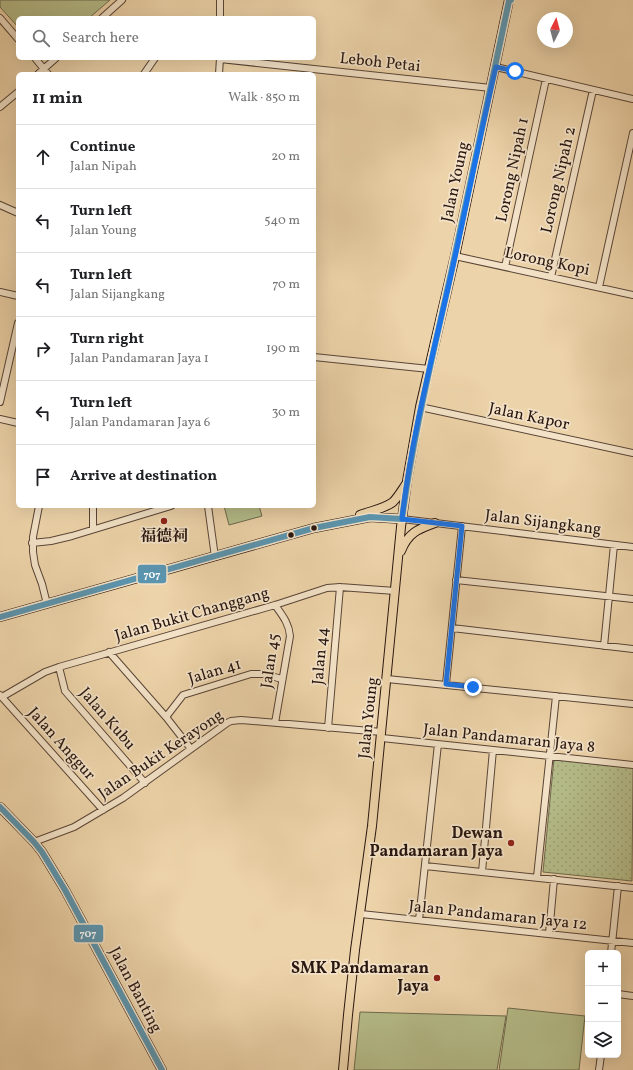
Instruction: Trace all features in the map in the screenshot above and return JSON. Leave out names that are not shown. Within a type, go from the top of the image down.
[{"type":"main road","name":"Jalan Young","points":[[343,1070],[355,950],[361,914],[382,735],[402,519],[420,407],[455,256],[510,0]]},
{"type":"main road","points":[[338,523],[386,506],[396,499],[408,481]]},
{"type":"main road","points":[[0,617],[314,528],[370,517],[402,519]]},
{"type":"main road","points":[[398,558],[403,546],[413,532],[435,522]]},
{"type":"main road","name":"Jalan Banting","points":[[0,807],[42,852],[65,890],[162,1070]]},
{"type":"street","points":[[104,16],[122,0]]},
{"type":"street","points":[[220,0],[220,16]]},
{"type":"street","points":[[0,18],[16,36]]},
{"type":"street","points":[[37,60],[46,71],[54,60]]},
{"type":"street","points":[[147,72],[155,60]]},
{"type":"street","points":[[219,72],[220,60]]},
{"type":"street","name":"Leboh Petai","points":[[238,60],[491,88]]},
{"type":"street","points":[[496,67],[633,99]]},
{"type":"street","name":"Lorong Nipah 1","points":[[506,267],[546,79]]},
{"type":"street","name":"Lorong Nipah 2","points":[[551,277],[593,90]]},
{"type":"street","points":[[0,107],[16,94]]},
{"type":"street","points":[[599,287],[633,133]]},
{"type":"street","points":[[0,205],[16,212]]},
{"type":"street","name":"Lorong Kopi","points":[[455,256],[633,295]]},
{"type":"street","points":[[0,292],[16,296]]},
{"type":"street","points":[[0,402],[16,332]]},
{"type":"street","points":[[316,357],[429,369]]},
{"type":"street","name":"Jalan Kapor","points":[[420,407],[633,453]]},
{"type":"street","points":[[0,419],[16,423]]},
{"type":"street","points":[[39,508],[32,543],[35,565],[47,604]]},
{"type":"street","points":[[93,529],[94,508]]},
{"type":"street","points":[[208,508],[215,557]]},
{"type":"street","points":[[32,543],[51,541],[93,529],[152,509]]},
{"type":"street","name":"Jalan Sijangkang","points":[[402,519],[633,548]]},
{"type":"street","points":[[446,684],[462,526]]},
{"type":"street","points":[[604,646],[614,545]]},
{"type":"street","points":[[456,580],[633,599]]},
{"type":"street","name":"Jalan Bukit Changgang","points":[[1,696],[45,672],[59,667],[275,605],[327,588],[340,587],[396,591]]},
{"type":"street","name":"Jalan 44","points":[[328,728],[340,587]]},
{"type":"street","name":"Jalan 45","points":[[275,605],[286,621],[290,636],[275,723]]},
{"type":"street","points":[[452,628],[633,649]]},
{"type":"street","points":[[109,652],[166,717],[191,749]]},
{"type":"street","name":"Jalan Kubu","points":[[59,667],[65,691],[145,783]]},
{"type":"street","name":"Jalan 41","points":[[166,717],[183,696],[251,674],[263,674],[282,679]]},
{"type":"street","points":[[387,679],[633,704]]},
{"type":"street","name":"Jalan Anggur","points":[[1,696],[103,810]]},
{"type":"street","points":[[537,878],[556,696]]},
{"type":"street","name":"Jalan Bukit Kerayong","points":[[34,842],[74,827],[123,798],[226,723],[231,721],[241,720],[275,723],[382,735]]},
{"type":"street","name":"Jalan Pandamaran Jaya 8","points":[[382,735],[438,744],[633,765]]},
{"type":"street","points":[[419,920],[438,744]]},
{"type":"street","points":[[482,872],[493,750]]},
{"type":"street","points":[[425,866],[633,888]]},
{"type":"street","points":[[549,934],[554,879]]},
{"type":"street","points":[[611,950],[618,886]]},
{"type":"street","name":"Jalan Pandamaran Jaya 12","points":[[361,914],[633,943]]},
{"type":"street","points":[[621,994],[633,996]]},
{"type":"street","points":[[599,1070],[601,1058]]},
{"type":"green space","points":[[0,0],[110,0],[91,16],[16,16],[16,25],[0,7]]},
{"type":"green space","points":[[225,508],[260,508],[262,516],[229,525]]},
{"type":"green space","points":[[554,759],[633,767],[632,881],[543,872]]},
{"type":"green space","points":[[508,1008],[585,1016],[579,1070],[499,1070]]},
{"type":"green space","points":[[360,1012],[506,1016],[497,1070],[354,1070]]},
{"type":"transit line","name":"707","points":[[0,617],[314,528],[370,517],[402,519],[424,396],[509,1],[511,0]]},
{"type":"transit line","name":"707","points":[[0,807],[42,852],[65,890],[162,1070]]},
{"type":"place","name":"福德祠","points":[[164,521]]},
{"type":"place","name":"Dewan Pandamaran Jaya","points":[[511,843]]},
{"type":"place","name":"SMK Pandamaran Jaya","points":[[437,978]]},
{"type":"route","points":[[473,687],[446,684],[462,526],[402,519],[420,407],[455,256],[496,67],[515,71]]}]
